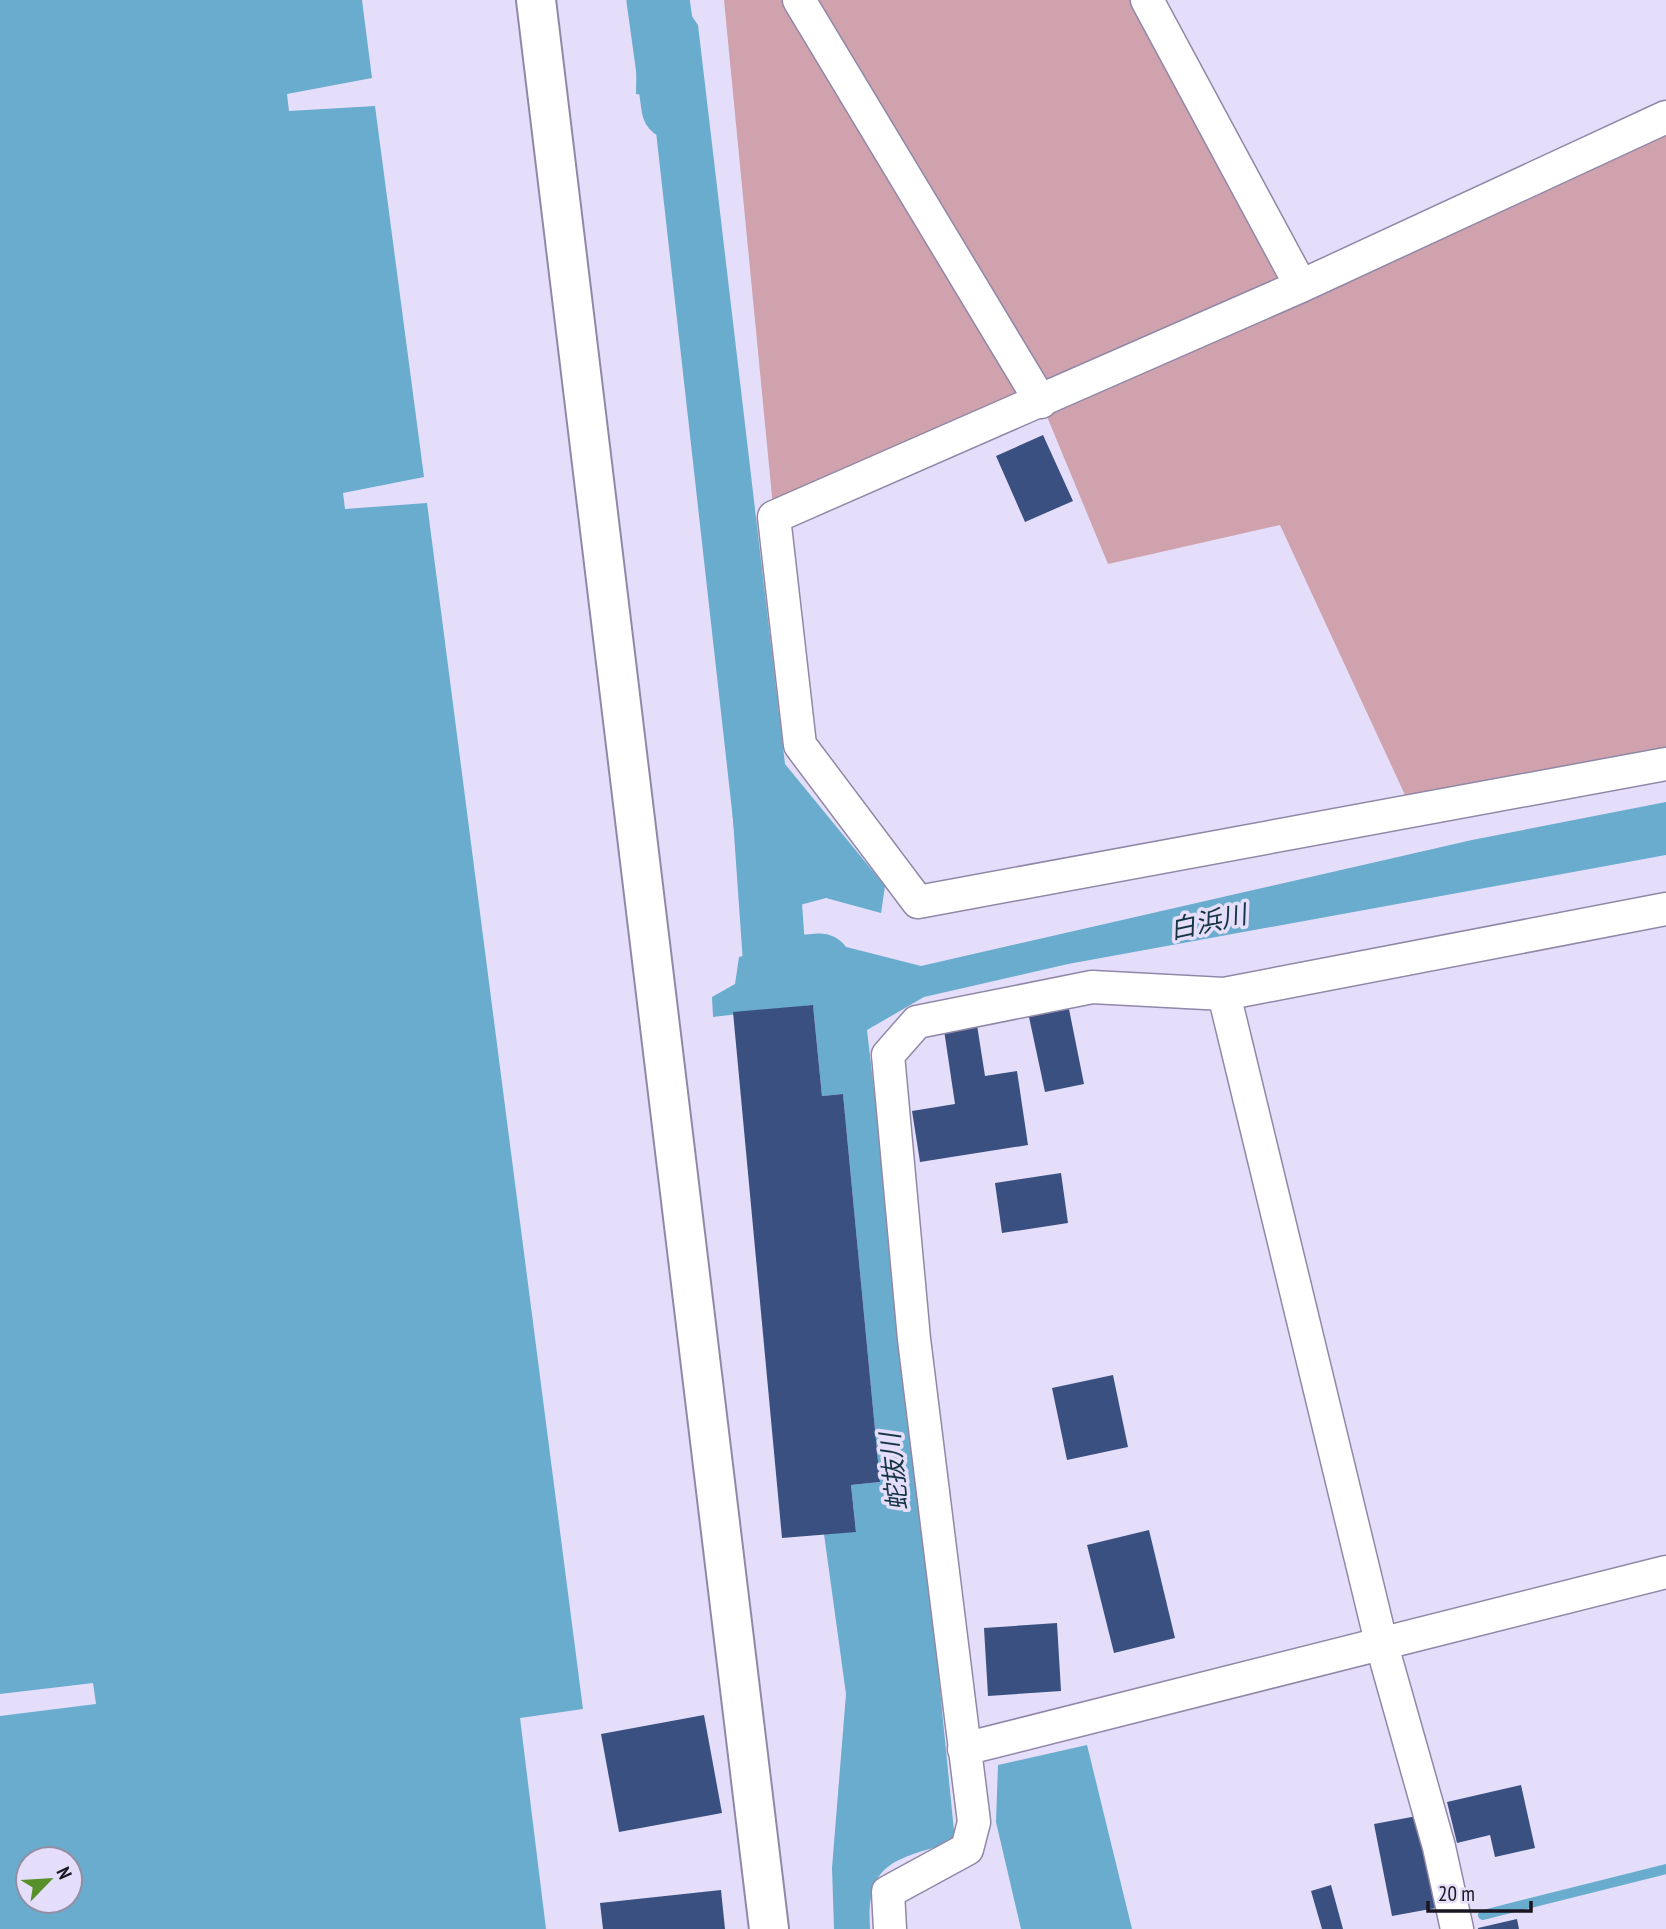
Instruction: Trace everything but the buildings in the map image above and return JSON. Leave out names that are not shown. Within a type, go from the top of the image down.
[{"type":"street","points":[[536,0],[769,1929]]},
{"type":"street","points":[[799,0],[1041,402]]},
{"type":"street","points":[[1147,0],[1301,286]]},
{"type":"street","points":[[1666,117],[1301,286],[774,517],[800,745],[918,902],[1666,764]]},
{"type":"street","points":[[890,1929],[888,1892],[967,1849],[974,1822],[915,1339],[888,1055],[917,1022],[1092,987],[1224,995],[1666,909]]},
{"type":"street","points":[[1224,995],[1381,1642],[1439,1847],[1457,1929]]},
{"type":"street","points":[[964,1749],[1666,1572]]},
{"type":"shaded area","points":[[724,0],[1147,0],[1301,286],[1666,117],[1666,764],[1412,810],[1280,525],[1108,564],[1041,402],[774,517]]},
{"type":"water","points":[[0,0],[362,0],[372,78],[287,94],[289,111],[375,106],[424,477],[343,493],[345,509],[427,503],[583,1709],[520,1718],[546,1929],[0,1929]]},
{"type":"water","points":[[687,9],[698,25],[785,764],[885,886],[881,913],[826,898],[800,905],[741,891],[652,96],[636,94],[637,36]]},
{"type":"water","points":[[1666,802],[1666,855],[1068,964],[924,997],[867,1030],[919,1478],[955,1841],[902,1859],[880,1875],[873,1888],[870,1929],[834,1929],[832,1868],[846,1694],[824,1534],[856,1531],[851,1485],[880,1482],[843,1094],[822,1096],[813,1005],[713,1017],[712,997],[735,984],[739,957],[811,938],[921,966],[1472,840]]},
{"type":"water","points":[[1087,1745],[1132,1929],[1021,1929],[996,1822],[998,1765]]},
{"type":"pier","points":[[93,1683],[96,1704],[0,1716],[0,1694]]},
{"type":"waterway","points":[[658,0],[673,108]]},
{"type":"waterway","points":[[764,811],[775,969],[820,965],[830,981]]},
{"type":"waterway","points":[[1483,1915],[1666,1869]]},
{"type":"water label","name":"白浜川","points":[[1208,922]]},
{"type":"water label","name":"蛇抜川","points":[[894,1472]]}]
